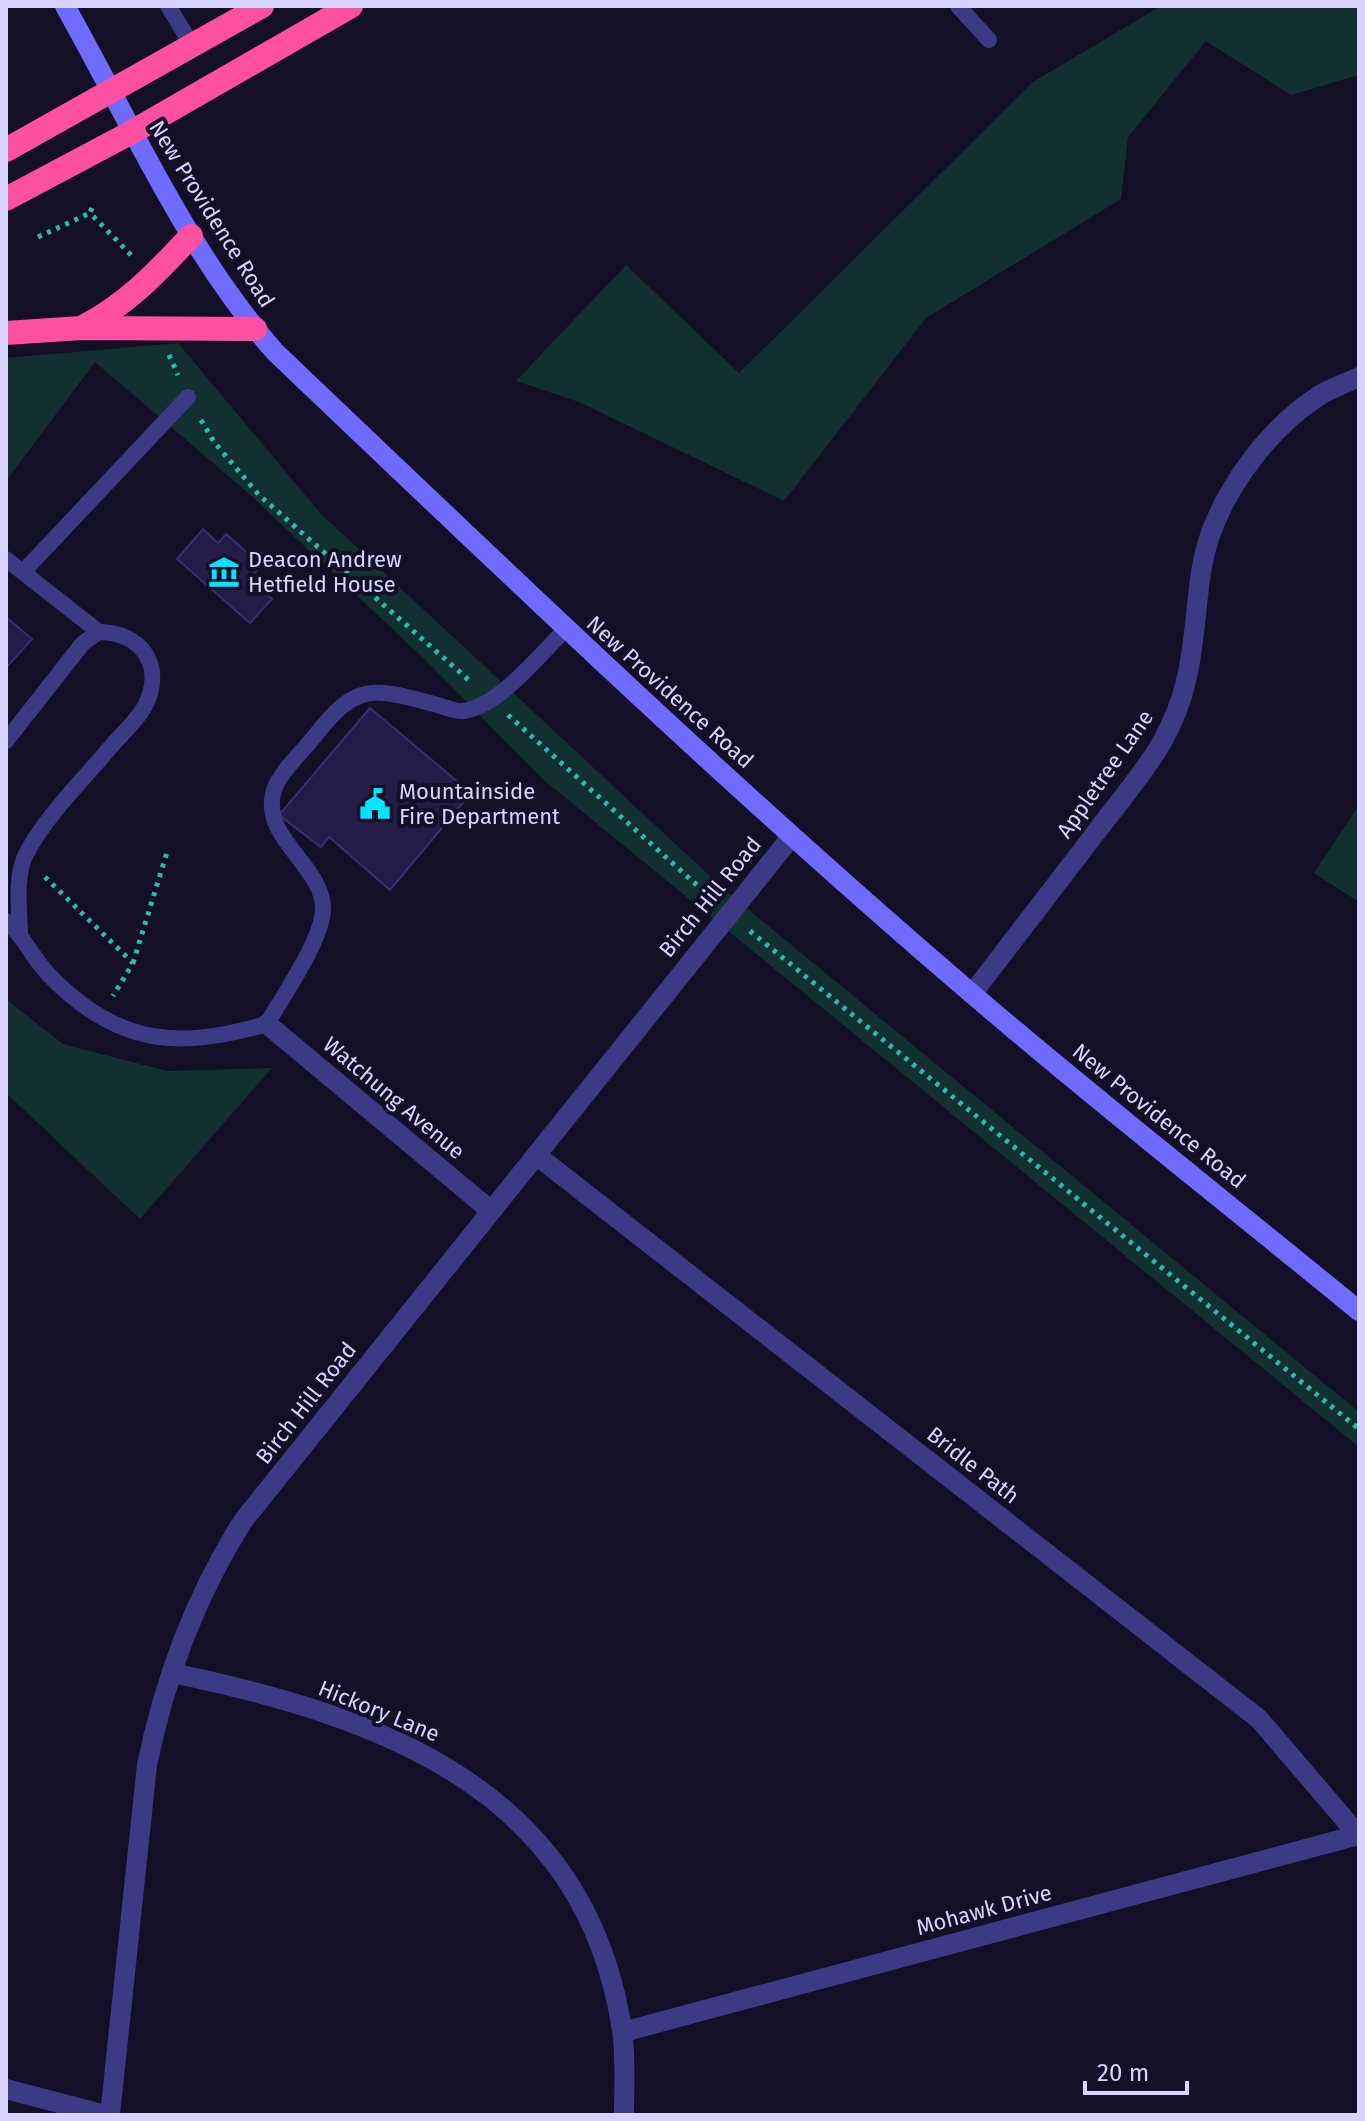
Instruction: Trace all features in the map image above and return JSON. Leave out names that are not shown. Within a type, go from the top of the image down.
[{"type":"highway","points":[[6,150],[262,6]]},
{"type":"highway","points":[[6,199],[132,132],[351,6]]},
{"type":"highway","points":[[81,328],[117,309],[142,288],[191,236]]},
{"type":"highway","points":[[6,333],[81,328],[255,329]]},
{"type":"street","name":"New Providence Road","points":[[65,6],[191,236],[255,329],[566,629],[792,836],[972,994],[1359,1311]]},
{"type":"street","name":"Appletree Lane","points":[[972,994],[1145,767],[1168,730],[1192,663],[1201,569],[1215,525],[1234,488],[1258,450],[1285,424],[1321,395],[1359,377]]},
{"type":"street","name":"Birch Hill Road","points":[[107,2115],[147,1765],[188,1622],[214,1567],[243,1521],[727,912],[792,836]]},
{"type":"street","name":"Watchung Avenue","points":[[267,1024],[490,1210]]},
{"type":"street","name":"Bridle Path","points":[[536,1155],[1259,1719],[1359,1836]]},
{"type":"street","name":"Hickory Lane","points":[[172,1673],[257,1690],[409,1746],[455,1770],[494,1798],[529,1829],[579,1904],[598,1945],[623,2032],[624,2115]]},
{"type":"street","name":"Mohawk Drive","points":[[623,2032],[1359,1836]]},
{"type":"street","points":[[6,2089],[107,2115]]},
{"type":"lane","points":[[168,6],[192,45]]},
{"type":"lane","points":[[958,6],[989,40]]},
{"type":"lane","points":[[23,572],[188,397]]},
{"type":"lane","points":[[6,559],[99,632],[128,636],[142,645],[150,658],[153,674],[151,692],[143,709],[44,824],[24,857],[18,896],[20,932]]},
{"type":"lane","points":[[6,921],[20,932],[41,965],[70,996],[100,1017],[142,1036],[171,1040],[214,1038],[267,1024],[318,932],[323,909],[319,891],[272,816],[275,787],[335,709],[350,698],[370,693],[394,693],[462,712],[492,700],[566,629]]},
{"type":"lane","points":[[6,741],[83,643],[99,632]]},
{"type":"path","points":[[38,237],[91,210],[141,265]]},
{"type":"path","points":[[188,397],[214,442],[259,495],[727,912],[1359,1429]]},
{"type":"path","points":[[100,1017],[133,963],[168,849]]},
{"type":"path","points":[[24,857],[133,963]]},
{"type":"green space","points":[[1161,6],[1359,6],[1359,75],[1291,95],[1206,41],[1128,137],[1121,199],[926,318],[784,501],[579,402],[516,381],[626,265],[739,373],[1033,82]]},
{"type":"green space","points":[[178,343],[320,513],[727,892],[1359,1412],[1359,1447],[545,781],[420,655],[247,492],[95,362],[6,481],[6,358]]},
{"type":"green space","points":[[1359,805],[1359,902],[1314,873]]},
{"type":"green space","points":[[6,999],[63,1044],[167,1071],[272,1068],[140,1219],[6,1093]]},
{"type":"building","name":"Deacon Andrew Hetfield House","points":[[203,529],[218,543],[226,534],[261,565],[250,579],[272,599],[250,623],[177,559]]},
{"type":"building","points":[[6,617],[32,639],[6,668]]},
{"type":"building","name":"Mountainside Fire Department","points":[[370,708],[471,793],[390,890],[329,837],[321,847],[279,815]]},
{"type":"place","name":"Deacon Andrew Hetfield House","points":[[224,572]]},
{"type":"place","name":"Mountainside Fire Department","points":[[375,804]]}]
